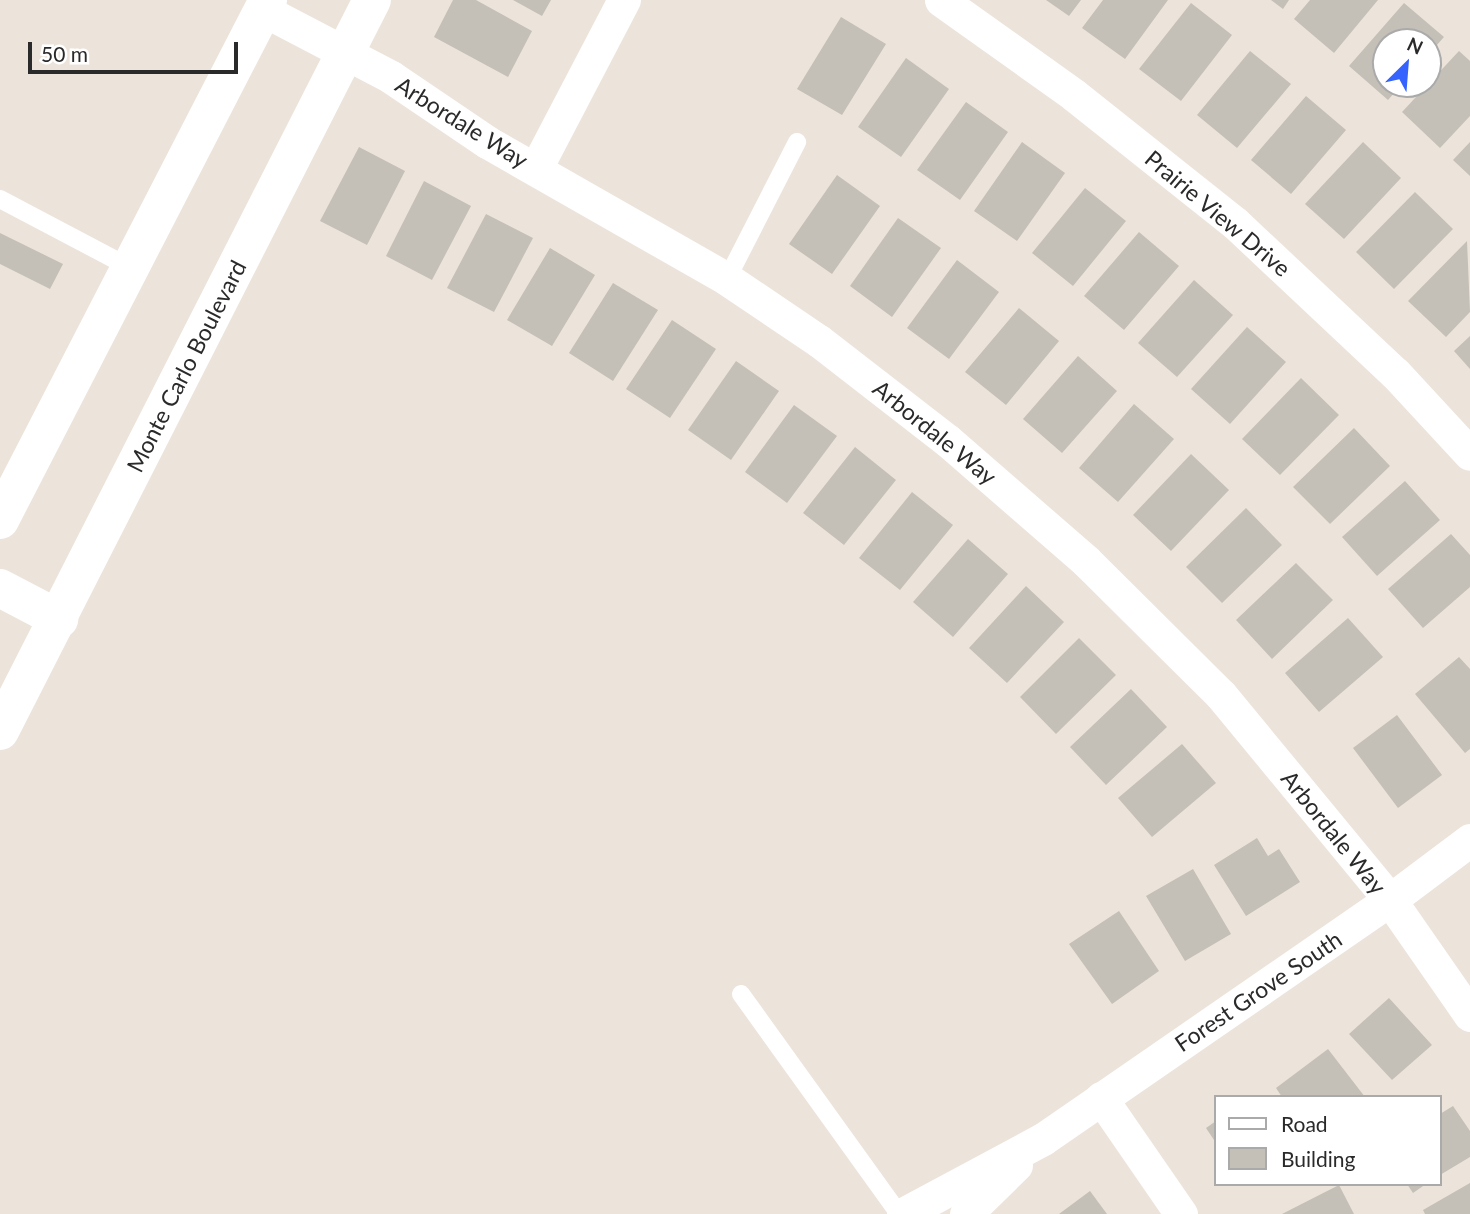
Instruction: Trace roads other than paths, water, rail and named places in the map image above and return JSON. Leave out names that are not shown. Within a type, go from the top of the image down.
[{"type":"main road","name":"Monte Carlo Boulevard","points":[[0,731],[372,0]]},
{"type":"main road","points":[[0,520],[131,268],[259,3]]},
{"type":"main road","points":[[0,588],[59,619]]},
{"type":"street","points":[[536,168],[624,0]]},
{"type":"street","name":"Prairie View Drive","points":[[941,0],[1074,95],[1236,223],[1395,373],[1470,454]]},
{"type":"street","name":"Arbordale Way","points":[[259,3],[727,279],[923,421],[1086,561],[1221,695],[1390,900],[1470,1015]]},
{"type":"street","name":"Forest Grove South","points":[[901,1214],[1043,1139],[1390,900],[1470,840]]},
{"type":"street","points":[[1101,1098],[1181,1214]]},
{"type":"street","name":"Forest Grove South","points":[[966,1214],[1043,1139]]},
{"type":"lane","points":[[727,279],[797,142]]},
{"type":"lane","points":[[0,199],[131,268]]},
{"type":"lane","points":[[741,994],[901,1214]]}]
